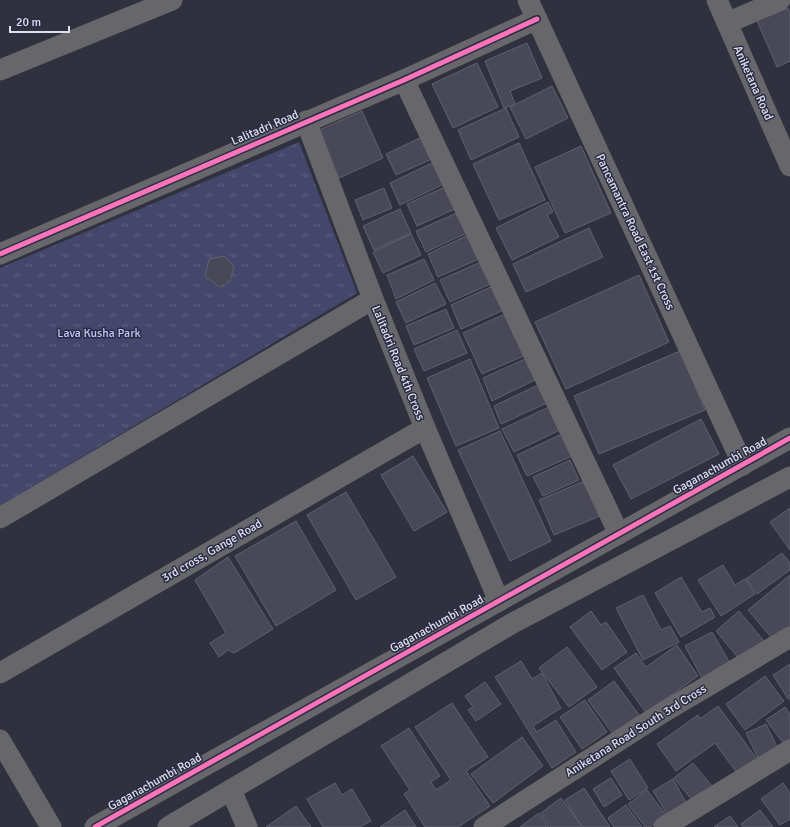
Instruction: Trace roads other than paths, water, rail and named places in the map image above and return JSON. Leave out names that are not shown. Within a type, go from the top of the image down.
[{"type":"street","points":[[0,70],[141,6],[172,0]]},
{"type":"street","name":"Pancamantra Road East 1st Cross","points":[[528,0],[743,465]]},
{"type":"street","name":"Aniketana Road","points":[[717,0],[785,142],[790,166]]},
{"type":"street","points":[[727,23],[780,0]]},
{"type":"street","name":"Lalitadri Road","points":[[0,254],[404,80],[537,19]]},
{"type":"street","points":[[404,80],[620,534]]},
{"type":"street","name":"Lalitadri Road 4th Cross","points":[[306,121],[373,299],[425,428],[499,601]]},
{"type":"street","points":[[0,518],[373,299]]},
{"type":"street","name":"3rd cross, Gange Road","points":[[0,673],[425,428]]},
{"type":"street","name":"Gaganachumbi Road","points":[[95,827],[790,438]]},
{"type":"street","points":[[168,827],[511,624],[790,477]]},
{"type":"street","name":"Aniketana Road South 3rd Cross","points":[[484,827],[662,713],[790,637]]},
{"type":"street","points":[[0,740],[51,827]]},
{"type":"street","points":[[664,827],[790,750]]},
{"type":"street","points":[[231,790],[247,827]]},
{"type":"park label","name":"Lava Kusha Park","points":[[99,333]]}]
